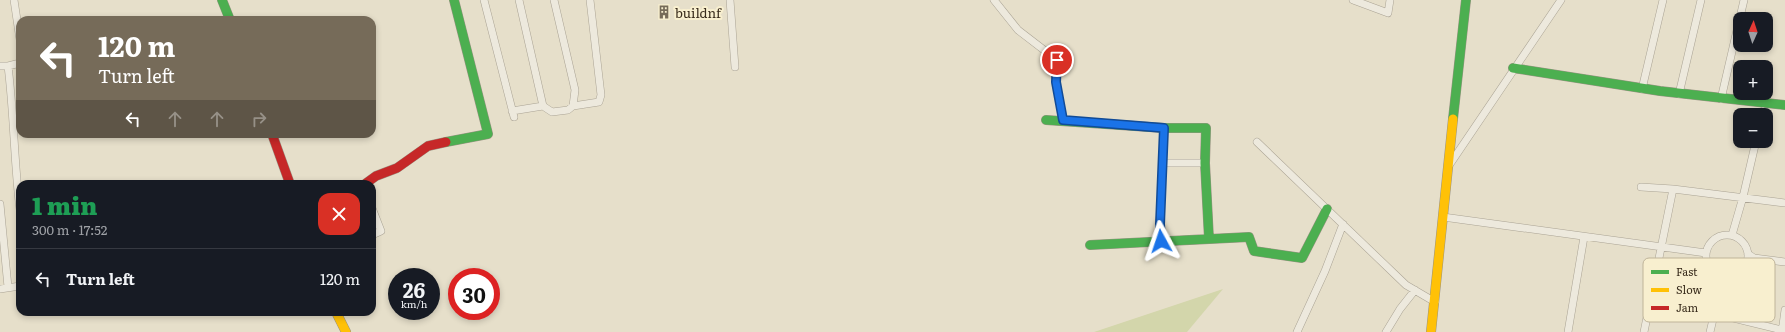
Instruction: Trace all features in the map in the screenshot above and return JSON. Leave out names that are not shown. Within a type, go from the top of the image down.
[{"type":"street","points":[[14,0],[16,16]]},
{"type":"street","points":[[222,0],[228,16]]},
{"type":"street","points":[[370,180],[376,176],[397,168],[428,146],[488,134],[454,0]]},
{"type":"street","points":[[484,0],[513,114],[543,106]]},
{"type":"street","points":[[519,0],[543,106],[552,112],[568,110],[573,106],[599,102],[601,95],[590,0]]},
{"type":"street","points":[[554,0],[575,90],[573,106]]},
{"type":"street","points":[[730,0],[735,67]]},
{"type":"street","points":[[994,0],[1018,30],[1057,60],[1056,82],[1063,120]]},
{"type":"street","points":[[1354,0],[1388,13],[1390,0]]},
{"type":"street","points":[[1431,332],[1466,0]]},
{"type":"street","points":[[1449,166],[1561,0]]},
{"type":"street","points":[[1642,89],[1662,0]]},
{"type":"street","points":[[1679,94],[1701,0]]},
{"type":"street","points":[[1721,99],[1744,0]]},
{"type":"street","points":[[0,66],[16,64]]},
{"type":"street","points":[[8,66],[13,117],[16,180]]},
{"type":"street","points":[[1514,68],[1642,89],[1785,105]]},
{"type":"street","points":[[1046,120],[1164,128],[1206,128],[1205,163],[1209,239]]},
{"type":"street","points":[[1161,241],[1160,224],[1164,128]]},
{"type":"street","points":[[273,138],[289,180]]},
{"type":"street","points":[[1257,142],[1406,285],[1435,302]]},
{"type":"street","points":[[1732,235],[1754,148]]},
{"type":"street","points":[[1163,163],[1205,163]]},
{"type":"street","points":[[1641,187],[1672,189],[1785,203]]},
{"type":"street","points":[[1659,258],[1672,189]]},
{"type":"street","points":[[0,204],[8,287]]},
{"type":"street","points":[[1090,245],[1249,237],[1254,251],[1302,258],[1327,209]]},
{"type":"street","points":[[1443,217],[1706,253]]},
{"type":"street","points":[[376,218],[381,231],[376,233]]},
{"type":"street","points":[[1297,332],[1325,271],[1343,224]]},
{"type":"street","points":[[1706,258],[1706,253],[1712,241],[1718,236],[1732,235],[1743,242],[1748,254],[1754,258]]},
{"type":"street","points":[[1568,332],[1569,317],[1584,237]]},
{"type":"street","points":[[1747,258],[1748,254]]},
{"type":"street","points":[[1775,261],[1785,262]]},
{"type":"street","points":[[0,289],[16,286]]},
{"type":"street","points":[[1386,332],[1400,309],[1415,290]]},
{"type":"street","points":[[1748,322],[1782,331],[1785,310]]},
{"type":"street","points":[[338,316],[346,332]]},
{"type":"street","points":[[1644,332],[1646,322]]},
{"type":"street","points":[[1710,332],[1712,322]]},
{"type":"green space","points":[[1223,289],[1187,332],[1094,332]]},
{"type":"traffic: fast","points":[[222,0],[228,16]]},
{"type":"traffic: fast","points":[[446,142],[488,134],[454,0]]},
{"type":"traffic: fast","points":[[1453,119],[1466,0]]},
{"type":"traffic: fast","points":[[1513,68],[1660,91],[1785,105]]},
{"type":"traffic: fast","points":[[1046,120],[1164,128],[1206,128],[1205,163],[1209,239]]},
{"type":"traffic: fast","points":[[1090,245],[1249,237],[1254,251],[1302,258],[1327,209]]},
{"type":"traffic: slow","points":[[1431,332],[1453,119]]},
{"type":"traffic: slow","points":[[338,316],[346,332]]},
{"type":"traffic: jam","points":[[273,138],[289,180]]},
{"type":"traffic: jam","points":[[370,180],[376,176],[397,168],[428,146],[446,142]]},
{"type":"place","name":"buildnf","points":[[664,12]]},
{"type":"route","points":[[1057,60],[1056,82],[1063,120],[1164,128],[1160,224],[1161,241]]}]
